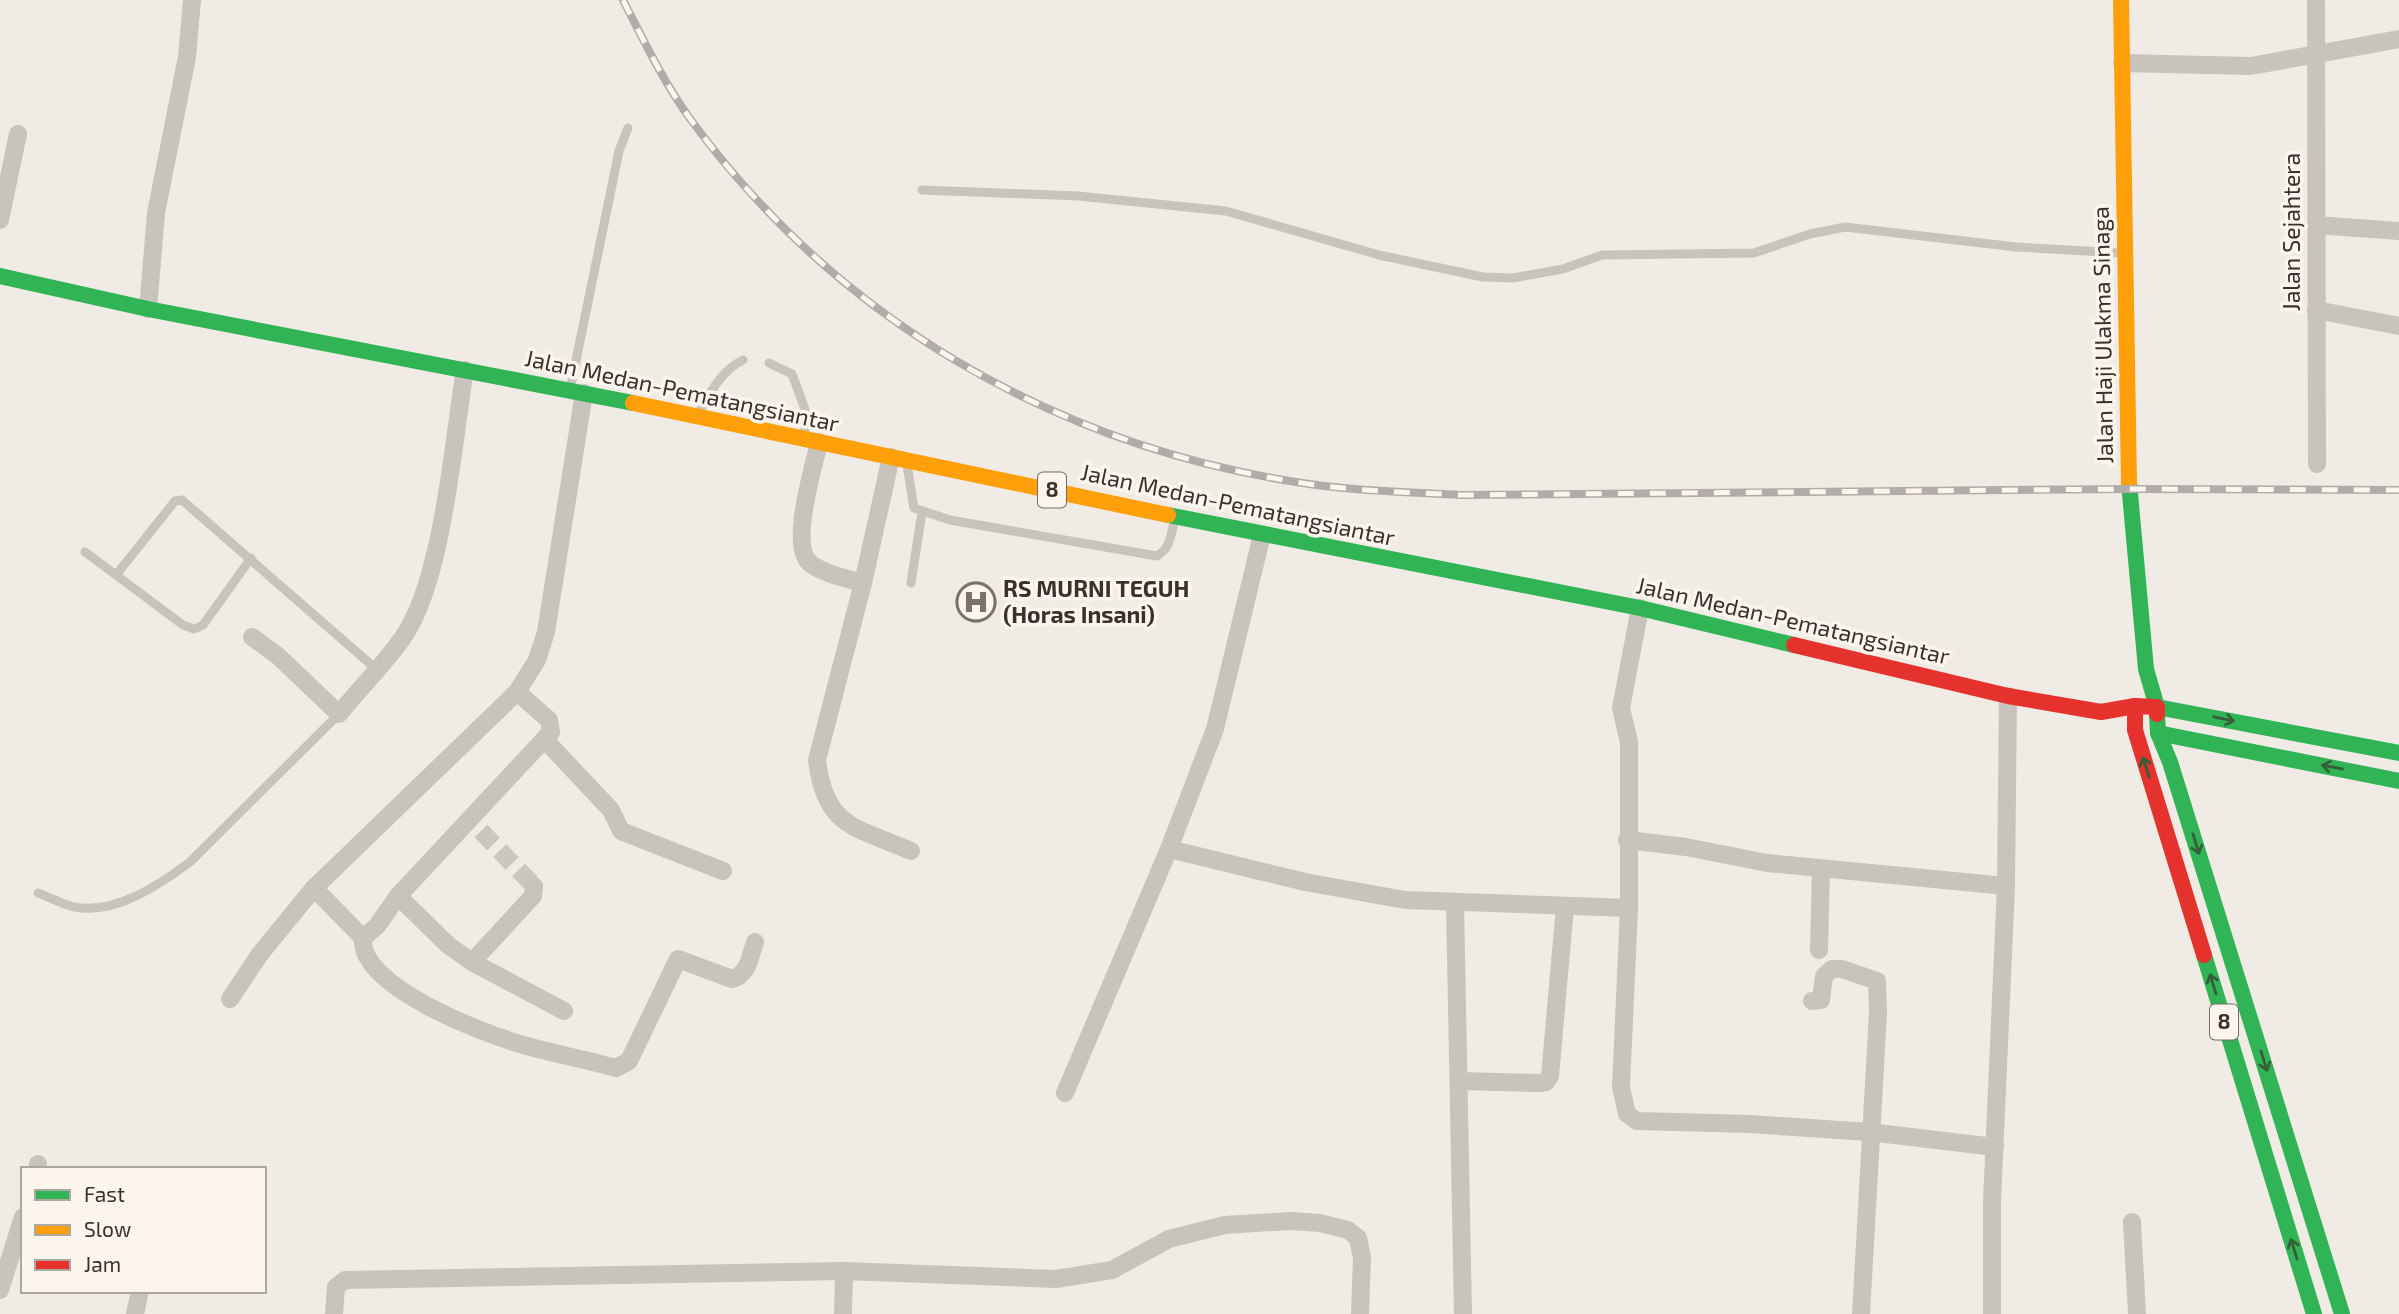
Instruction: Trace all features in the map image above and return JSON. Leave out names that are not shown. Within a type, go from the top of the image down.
[{"type":"main road","name":"Jalan Haji Ulakma Sinaga","points":[[2121,0],[2123,253],[2129,489],[2146,669],[2157,707]]},
{"type":"main road","name":"Jalan Medan-Pematangsiantar","points":[[0,276],[149,309],[577,391],[1262,535],[1640,608],[2008,696],[2101,712],[2135,706]]},
{"type":"main road","name":"Jalan Haji Ulakma Sinaga","points":[[2135,730],[2135,706],[2146,669]]},
{"type":"main road","name":"8","points":[[2135,706],[2157,707],[2158,733],[2171,762],[2342,1314]]},
{"type":"main road","points":[[2157,707],[2399,753]]},
{"type":"main road","name":"8","points":[[2101,712],[2135,730],[2314,1314]]},
{"type":"main road","points":[[2135,730],[2399,781]]},
{"type":"street","points":[[149,309],[156,213],[187,57],[192,0]]},
{"type":"street","name":"Jalan Sejahtera","points":[[2316,0],[2317,464]]},
{"type":"street","points":[[2122,63],[2251,66],[2399,39]]},
{"type":"street","points":[[0,220],[19,134]]},
{"type":"street","points":[[2316,225],[2399,231]]},
{"type":"street","points":[[2316,310],[2399,326]]},
{"type":"street","points":[[252,637],[278,656],[339,714],[409,628],[425,588],[438,533],[465,370]]},
{"type":"street","points":[[230,999],[260,954],[314,888],[517,692],[537,660],[546,632],[577,391]]},
{"type":"street","points":[[812,441],[803,516],[804,555],[810,564],[863,583]]},
{"type":"street","points":[[899,458],[817,760],[824,798],[839,817],[911,851]]},
{"type":"street","points":[[1065,1093],[1169,849],[1216,729],[1262,535]]},
{"type":"street","points":[[1640,608],[1621,708],[1629,742],[1629,908],[1621,1087],[1627,1114],[1637,1121],[1750,1124],[1869,1132],[1994,1147]]},
{"type":"street","points":[[363,938],[377,926],[398,896],[475,826],[545,741],[552,725],[517,692]]},
{"type":"street","points":[[1992,1314],[1990,1272],[2006,886],[2008,696]]},
{"type":"street","points":[[545,741],[611,810],[621,831],[723,871]]},
{"type":"street","points":[[1627,840],[1686,847],[1767,863],[2006,886]]},
{"type":"street","points":[[1169,849],[1305,882],[1405,900],[1455,904],[1629,908]]},
{"type":"street","points":[[1819,950],[1821,869]]},
{"type":"street","points":[[472,962],[533,896],[534,886]]},
{"type":"street","points":[[314,888],[363,938],[366,957],[371,965],[405,994],[524,1045],[616,1068],[629,1061],[678,959],[732,979],[741,975],[747,967],[755,942]]},
{"type":"street","points":[[398,896],[448,945],[472,962],[564,1011]]},
{"type":"street","points":[[1455,904],[1463,1314]]},
{"type":"street","points":[[1459,1080],[1539,1083],[1546,1082],[1550,1076],[1565,907]]},
{"type":"street","points":[[1812,1001],[1821,1000],[1824,976],[1832,969],[1842,969],[1877,981],[1878,1013],[1869,1132],[1861,1314]]},
{"type":"street","points":[[334,1314],[336,1287],[345,1280],[844,1271],[1056,1279],[1112,1269],[1169,1240],[1199,1230],[1247,1224],[1310,1222],[1348,1230],[1358,1238],[1362,1258],[1360,1314]]},
{"type":"street","points":[[2132,1222],[2137,1314]]},
{"type":"street","points":[[0,1290],[21,1224]]},
{"type":"street","points":[[0,1239],[9,1266]]},
{"type":"street","points":[[843,1314],[844,1271]]},
{"type":"street","points":[[135,1314],[140,1293]]},
{"type":"lane","points":[[577,391],[619,151],[628,128]]},
{"type":"lane","points":[[922,190],[1078,196],[1226,211],[1379,255],[1483,277],[1513,278],[1563,269],[1601,255],[1754,253],[1810,234],[1845,227],[2016,247],[2123,253]]},
{"type":"lane","points":[[696,417],[714,387],[735,364],[743,360]]},
{"type":"lane","points":[[769,363],[792,374],[805,409],[812,441]]},
{"type":"lane","points":[[899,458],[914,508],[922,512],[1157,556],[1165,552],[1169,544],[1176,516]]},
{"type":"lane","points":[[116,575],[175,501],[179,500],[251,558],[375,668]]},
{"type":"lane","points":[[911,583],[922,512]]},
{"type":"lane","points":[[85,552],[183,625],[194,629],[202,625],[251,558]]},
{"type":"lane","points":[[38,893],[73,906],[92,909],[120,903],[164,882],[190,862],[339,714]]},
{"type":"tunnel","points":[[481,831],[534,886]]},
{"type":"railway","points":[[623,0],[681,106],[749,191],[813,255],[883,312],[957,361],[1036,403],[1119,437],[1206,464],[1316,485],[1460,495],[2129,489],[2399,490]]},
{"type":"traffic: fast","points":[[0,276],[148,309],[633,403]]},
{"type":"traffic: fast","points":[[2129,483],[2146,669],[2157,707],[2399,753]]},
{"type":"traffic: fast","points":[[1168,515],[1640,608],[1794,645]]},
{"type":"traffic: fast","points":[[2157,714],[2158,733],[2170,762],[2342,1314]]},
{"type":"traffic: fast","points":[[2158,733],[2399,781]]},
{"type":"traffic: fast","points":[[2204,955],[2314,1314]]},
{"type":"traffic: slow","points":[[2121,0],[2129,483]]},
{"type":"traffic: slow","points":[[633,403],[1168,515]]},
{"type":"traffic: jam","points":[[1794,645],[2008,696],[2101,712],[2135,706],[2157,707],[2157,714]]},
{"type":"traffic: jam","points":[[2135,706],[2135,730],[2204,955]]},
{"type":"place","name":"RS MURNI TEGUH (Horas Insani)","points":[[976,602]]}]
